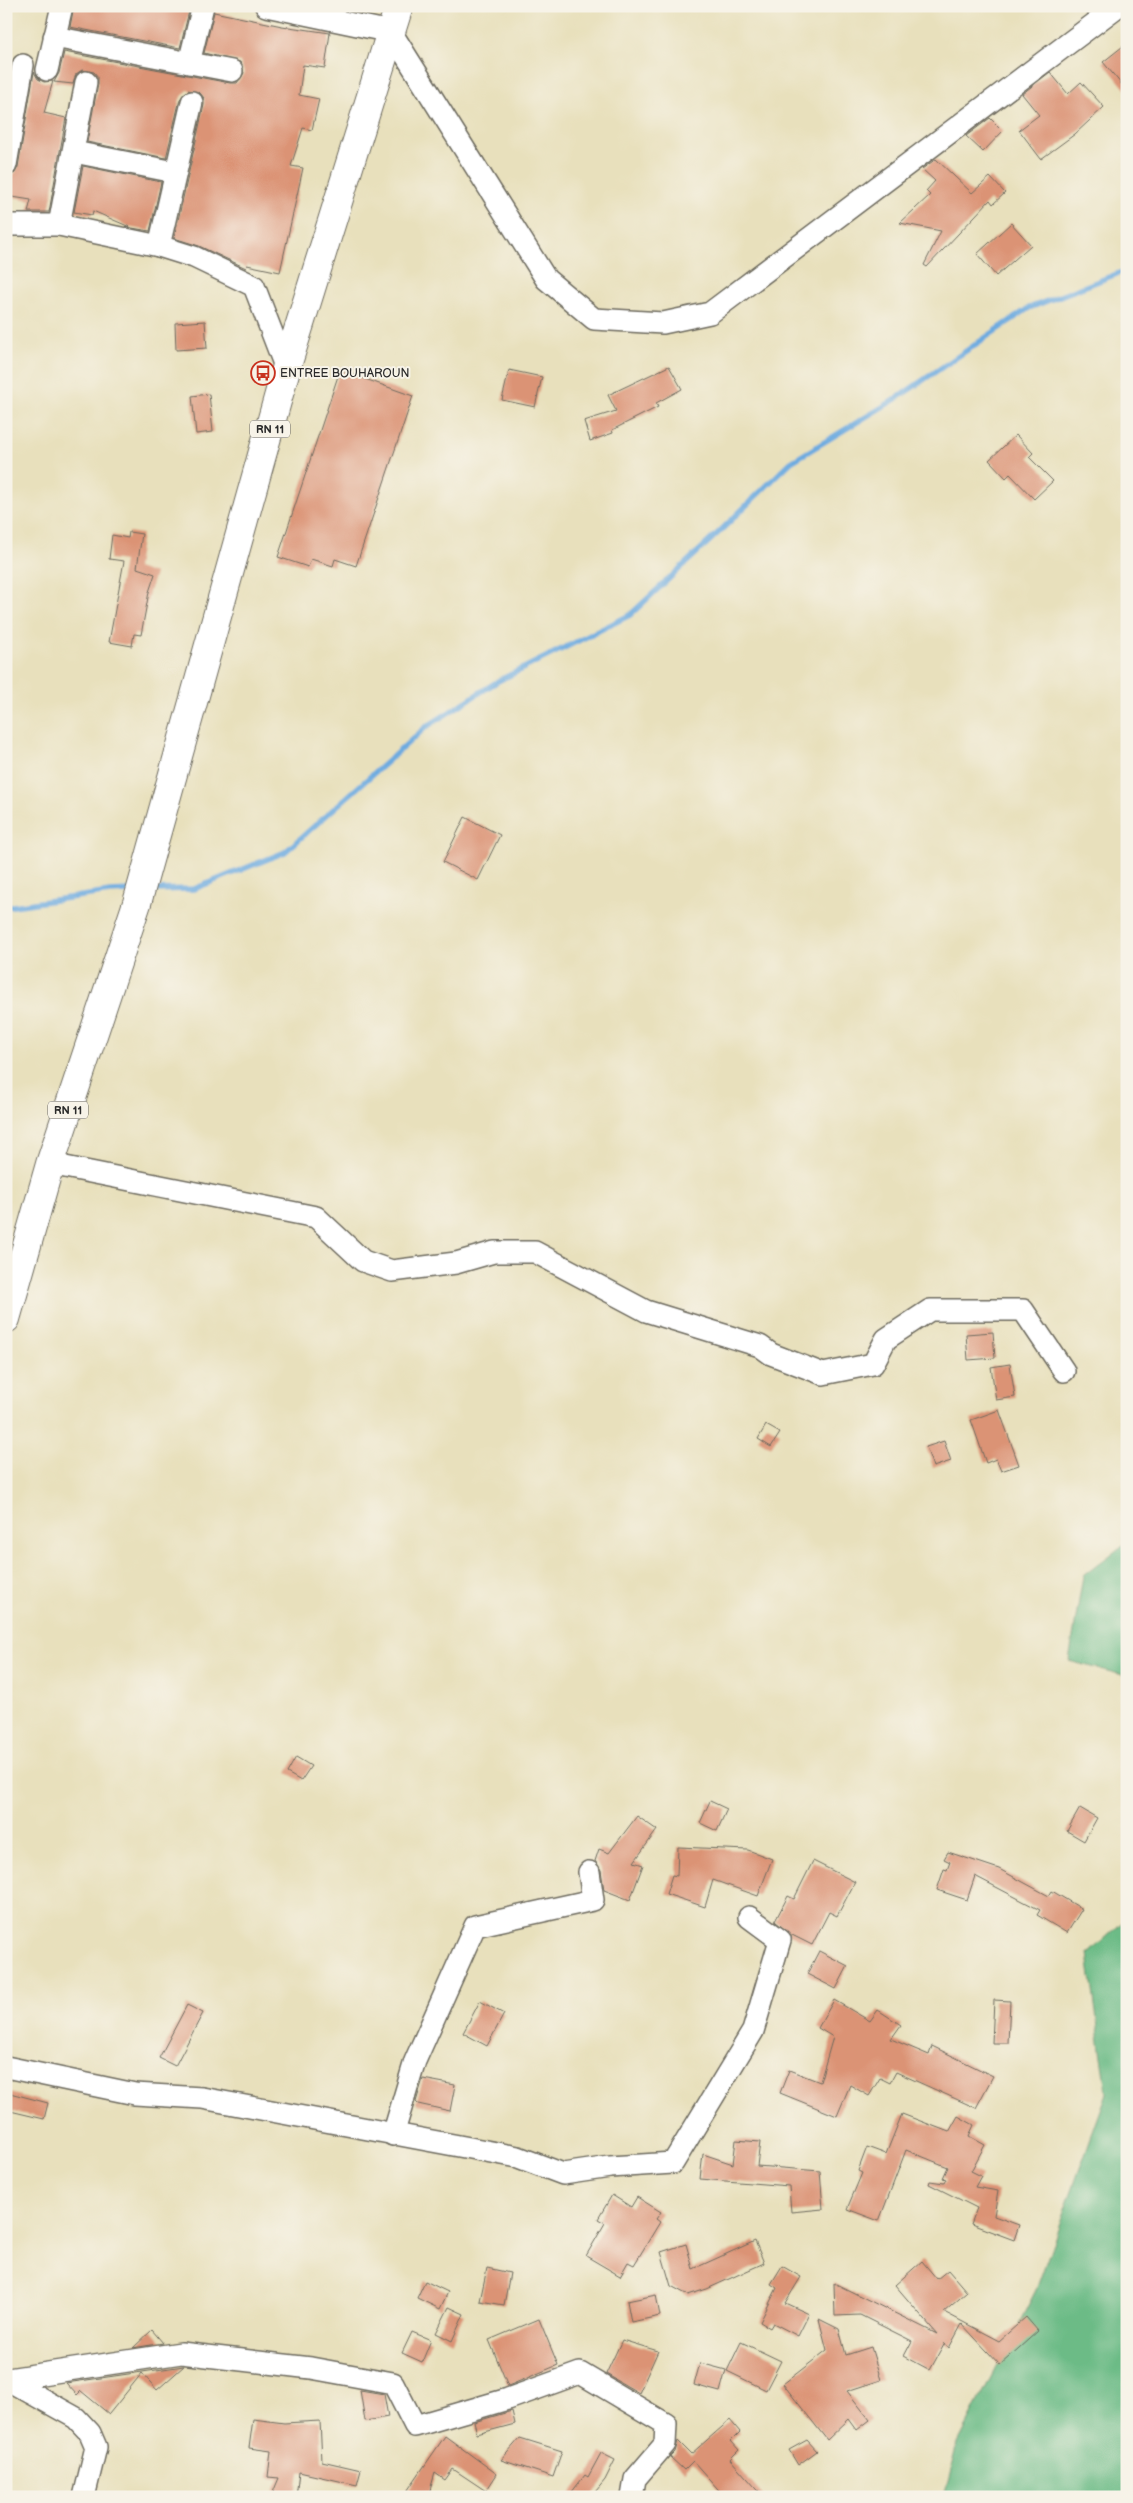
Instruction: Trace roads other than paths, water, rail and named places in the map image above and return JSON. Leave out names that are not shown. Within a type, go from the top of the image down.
[{"type":"main road","name":"RN 11","points":[[6,1319],[50,1164],[137,903],[286,369],[399,6]]},
{"type":"street","points":[[48,70],[62,6]]},
{"type":"street","points":[[190,63],[203,6]]},
{"type":"street","points":[[266,6],[391,32],[546,279],[594,319],[663,323],[710,313],[1118,6]]},
{"type":"street","points":[[54,37],[232,71]]},
{"type":"street","points":[[6,165],[8,142],[23,65]]},
{"type":"street","points":[[60,225],[86,82]]},
{"type":"street","points":[[159,246],[192,102]]},
{"type":"street","points":[[74,152],[175,172]]},
{"type":"street","points":[[6,224],[60,225],[159,246],[194,257],[254,286],[286,369]]},
{"type":"street","points":[[50,1164],[316,1217],[363,1260],[392,1271],[456,1263],[494,1252],[535,1252],[646,1311],[760,1346],[771,1354],[822,1374],[873,1364],[886,1339],[930,1310],[1023,1310],[1064,1371]]},
{"type":"street","points":[[393,2135],[415,2061],[475,1926],[592,1900],[589,1872]]},
{"type":"street","points":[[6,2067],[135,2094],[202,2098],[518,2157],[563,2174],[610,2167],[674,2163],[753,2031],[780,1940],[750,1917]]},
{"type":"street","points":[[7,2379],[181,2353],[310,2368],[393,2383],[415,2426],[508,2399],[580,2373],[666,2424],[664,2444],[635,2479],[632,2497]]},
{"type":"street","points":[[7,2379],[76,2418],[90,2433],[96,2446],[84,2497]]},
{"type":"waterway","points":[[149,890],[194,889],[285,852],[426,727],[498,681],[630,615],[791,462],[894,400],[1029,308],[1127,270]]},
{"type":"waterway","points":[[6,907],[110,892],[132,891]]},
{"type":"place","name":"ENTREE BOUHAROUN","points":[[263,373]]}]
